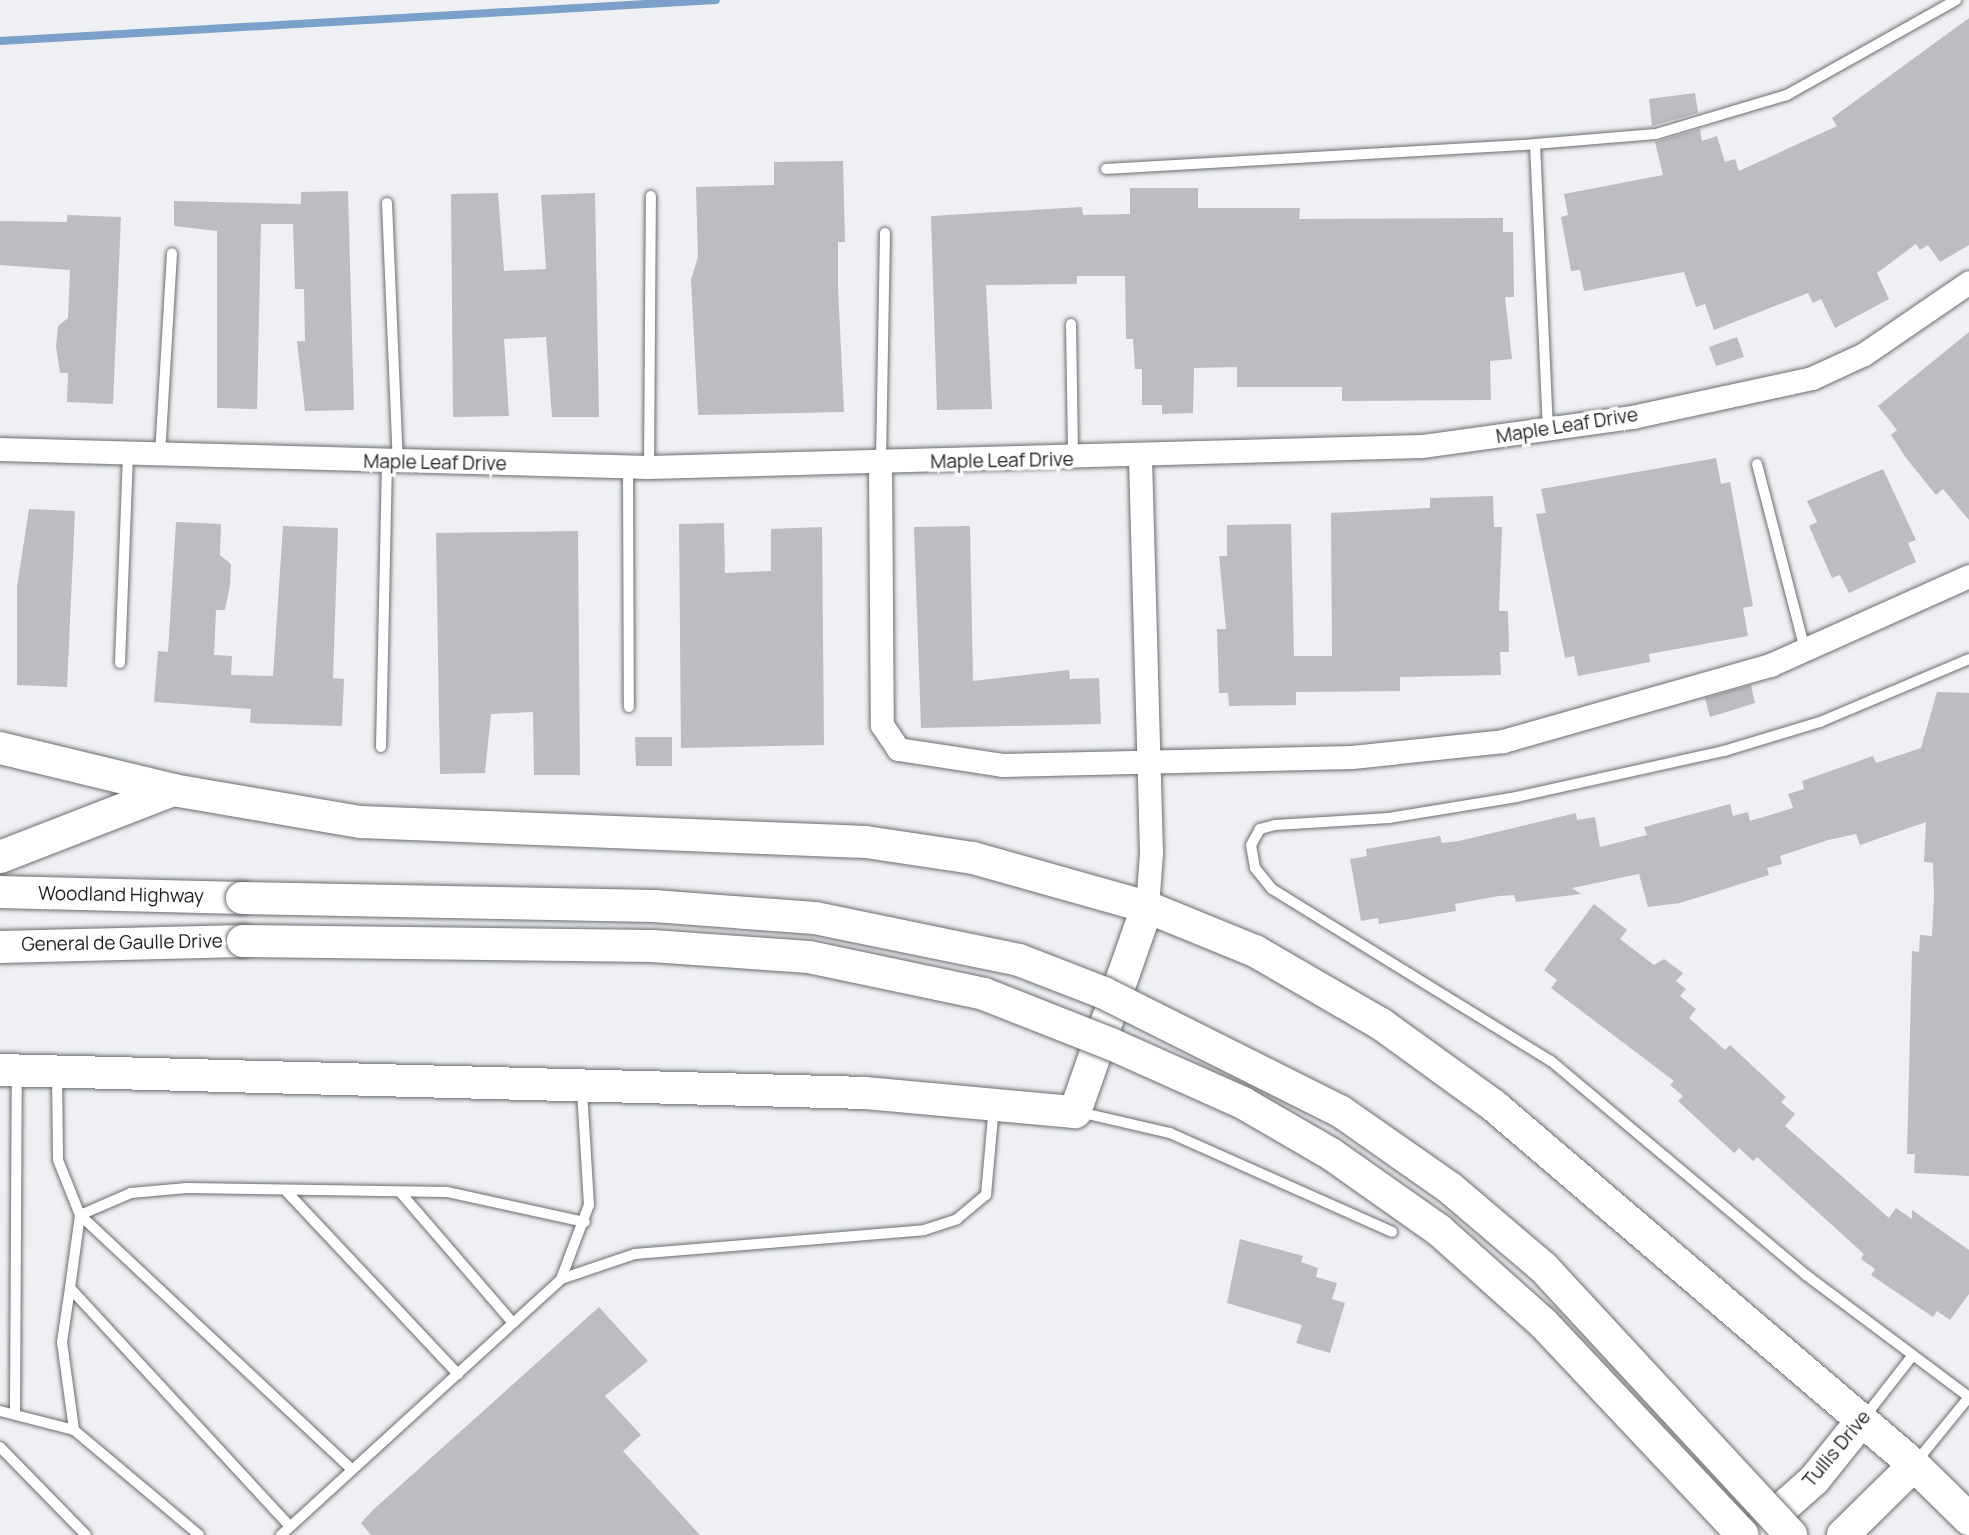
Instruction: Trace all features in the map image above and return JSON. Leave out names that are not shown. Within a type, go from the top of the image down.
[{"type":"main road","points":[[0,748],[173,790],[428,829],[866,842],[973,858],[1147,908],[1255,951],[1381,1024],[1503,1113],[1914,1465],[1969,1519]]},
{"type":"main road","points":[[0,857],[173,790]]},
{"type":"main road","name":"Woodland Highway","points":[[0,891],[654,906],[815,918],[1005,957],[1104,993],[1340,1111],[1450,1188],[1544,1268],[1791,1535]]},
{"type":"main road","points":[[8,1070],[581,1083],[994,1103],[1075,1112],[1147,908]]},
{"type":"main road","name":"General de Gaulle Drive","points":[[0,947],[243,941],[652,946],[809,957],[984,994],[1111,1044],[1243,1103],[1331,1154],[1440,1231],[1543,1323],[1743,1535]]},
{"type":"main road","name":"Tullis Drive","points":[[1752,1535],[1814,1480],[1862,1420]]},
{"type":"main road","points":[[1843,1535],[1914,1465]]},
{"type":"street","name":"Maple Leaf Drive","points":[[0,449],[639,467],[1140,458],[1422,446],[1548,431],[1812,378],[1864,354],[1969,282]]},
{"type":"street","points":[[1140,458],[1150,764],[1147,908]]},
{"type":"street","points":[[880,464],[882,725],[898,749],[1002,765],[1150,764],[1352,757],[1503,741],[1805,650],[1969,576]]},
{"type":"lane","points":[[1106,169],[1535,144],[1656,134],[1787,95],[1956,0]]},
{"type":"lane","points":[[1535,144],[1548,431]]},
{"type":"lane","points":[[628,707],[651,196]]},
{"type":"lane","points":[[381,747],[392,462],[387,203]]},
{"type":"lane","points":[[880,464],[886,433],[885,233]]},
{"type":"lane","points":[[160,455],[172,253]]},
{"type":"lane","points":[[1071,324],[1073,459]]},
{"type":"lane","points":[[120,663],[128,454]]},
{"type":"lane","points":[[1756,464],[1805,650]]},
{"type":"lane","points":[[1914,1465],[1969,1397],[1806,1275],[1551,1061],[1272,889],[1255,868],[1251,845],[1260,829],[1275,825],[1388,818],[1517,797],[1724,751],[1820,722],[1969,659]]},
{"type":"lane","points":[[8,1070],[15,1412]]},
{"type":"lane","points":[[57,1072],[58,1160],[80,1215],[350,1468]]},
{"type":"lane","points":[[561,1279],[585,1222],[581,1083]]},
{"type":"lane","points":[[281,1535],[350,1468],[561,1279],[635,1254],[924,1230],[957,1219],[986,1195],[994,1103]]},
{"type":"lane","points":[[1075,1112],[1170,1133],[1392,1232]]},
{"type":"lane","points":[[287,1192],[458,1374]]},
{"type":"lane","points":[[400,1192],[513,1323]]},
{"type":"lane","points":[[80,1215],[131,1193],[447,1192],[585,1222]]},
{"type":"lane","points":[[74,1430],[62,1342],[80,1215]]},
{"type":"lane","points":[[70,1288],[290,1526]]},
{"type":"lane","name":"Tullis Drive","points":[[1862,1420],[1913,1355]]},
{"type":"lane","points":[[0,1411],[15,1412],[74,1430],[199,1535]]},
{"type":"lane","points":[[0,1447],[86,1535]]},
{"type":"building","points":[[1969,18],[1969,245],[1940,262],[1928,245],[1920,250],[1916,244],[1877,273],[1889,299],[1835,328],[1821,299],[1813,303],[1808,293],[1714,330],[1705,304],[1696,307],[1684,272],[1584,291],[1580,270],[1571,271],[1561,217],[1568,215],[1564,194],[1663,175],[1655,142],[1700,129],[1702,141],[1717,136],[1725,162],[1735,159],[1739,171],[1837,126],[1832,118]]},
{"type":"building","points":[[1695,93],[1698,113],[1652,126],[1649,99]]},
{"type":"building","points":[[843,161],[845,242],[838,242],[838,287],[844,412],[698,415],[691,280],[698,257],[696,187],[774,185],[774,162]]},
{"type":"building","points":[[1130,188],[1198,188],[1198,208],[1300,208],[1299,219],[1503,218],[1503,232],[1513,232],[1514,297],[1505,297],[1512,359],[1490,361],[1491,400],[1342,401],[1342,387],[1237,387],[1237,367],[1194,368],[1193,413],[1162,414],[1162,405],[1142,405],[1142,369],[1135,369],[1133,339],[1126,339],[1125,276],[1077,276],[1077,284],[986,285],[992,409],[937,410],[931,216],[1082,207],[1083,215],[1130,214]]},
{"type":"building","points":[[348,191],[354,410],[305,411],[297,341],[305,341],[304,289],[295,289],[293,224],[261,224],[257,409],[217,408],[217,231],[174,226],[174,201],[301,204],[301,192]]},
{"type":"building","points":[[498,193],[504,271],[546,269],[541,195],[595,193],[599,417],[552,417],[546,337],[504,339],[509,416],[453,417],[451,194]]},
{"type":"building","points":[[67,215],[121,217],[113,404],[67,402],[68,373],[60,373],[56,347],[58,326],[68,318],[70,270],[0,265],[0,221],[67,222]]},
{"type":"building","points":[[1969,332],[1969,520],[1943,489],[1936,495],[1906,458],[1891,435],[1897,430],[1878,406]]},
{"type":"building","points":[[1737,337],[1744,357],[1716,366],[1709,347]]},
{"type":"building","points":[[1716,458],[1721,484],[1730,482],[1753,606],[1743,608],[1748,636],[1649,654],[1650,662],[1578,676],[1574,656],[1565,658],[1536,514],[1546,513],[1541,489]]},
{"type":"building","points":[[1883,469],[1916,540],[1908,543],[1916,562],[1849,593],[1840,575],[1832,578],[1809,526],[1817,522],[1807,501]]},
{"type":"building","points":[[1493,496],[1494,527],[1502,527],[1499,611],[1508,611],[1509,652],[1500,652],[1501,675],[1400,677],[1400,691],[1296,692],[1296,705],[1229,706],[1228,693],[1219,693],[1217,629],[1226,629],[1219,556],[1227,556],[1227,525],[1291,524],[1294,656],[1332,656],[1331,513],[1430,508],[1430,498]]},
{"type":"building","points":[[29,509],[75,511],[67,687],[17,685],[17,587]]},
{"type":"building","points":[[176,522],[221,524],[220,555],[231,564],[230,585],[225,610],[216,610],[214,655],[232,656],[231,675],[273,676],[283,526],[338,528],[333,678],[344,679],[342,726],[250,723],[251,709],[154,702],[158,651],[168,652]]},
{"type":"building","points":[[724,523],[725,573],[771,571],[771,529],[822,527],[824,745],[681,748],[679,524]]},
{"type":"building","points":[[970,526],[973,681],[1069,670],[1070,679],[1099,678],[1101,724],[921,728],[914,527]]},
{"type":"building","points":[[578,531],[580,775],[534,775],[533,712],[491,714],[485,773],[440,774],[436,533]]},
{"type":"building","points":[[1751,685],[1755,703],[1710,717],[1705,698]]},
{"type":"building","points":[[1937,692],[1969,693],[1969,1176],[1914,1173],[1915,1154],[1907,1154],[1912,951],[1919,952],[1920,935],[1932,936],[1933,863],[1924,862],[1926,822],[1860,845],[1856,834],[1828,840],[1780,856],[1782,864],[1767,868],[1769,875],[1680,903],[1648,907],[1639,874],[1572,888],[1581,894],[1516,902],[1514,895],[1499,896],[1455,904],[1456,911],[1379,924],[1378,918],[1361,921],[1350,859],[1367,856],[1366,849],[1440,836],[1442,843],[1459,841],[1576,813],[1577,820],[1595,817],[1600,847],[1647,835],[1644,827],[1730,804],[1733,816],[1748,812],[1750,821],[1793,808],[1788,794],[1804,789],[1802,781],[1873,756],[1876,763],[1921,748]]},
{"type":"building","points":[[635,737],[672,737],[672,766],[636,766]]},
{"type":"building","points":[[1594,904],[1627,930],[1620,939],[1654,965],[1664,959],[1683,973],[1676,981],[1686,989],[1680,996],[1696,1009],[1689,1018],[1725,1050],[1730,1045],[1786,1097],[1781,1102],[1795,1114],[1785,1126],[1889,1218],[1896,1208],[1912,1219],[1912,1210],[1969,1250],[1969,1294],[1950,1320],[1937,1311],[1933,1317],[1871,1275],[1875,1269],[1861,1259],[1864,1254],[1757,1157],[1753,1161],[1739,1148],[1734,1153],[1678,1101],[1683,1096],[1670,1085],[1674,1081],[1551,988],[1557,980],[1544,970]]},
{"type":"building","points":[[1240,1239],[1303,1256],[1301,1262],[1318,1268],[1316,1277],[1337,1283],[1332,1299],[1345,1303],[1330,1353],[1296,1343],[1302,1325],[1227,1303]]},
{"type":"building","points":[[599,1307],[648,1361],[605,1396],[641,1435],[623,1451],[700,1535],[371,1535],[361,1523],[374,1509]]},
{"type":"waterway","points":[[0,41],[716,0]]}]
